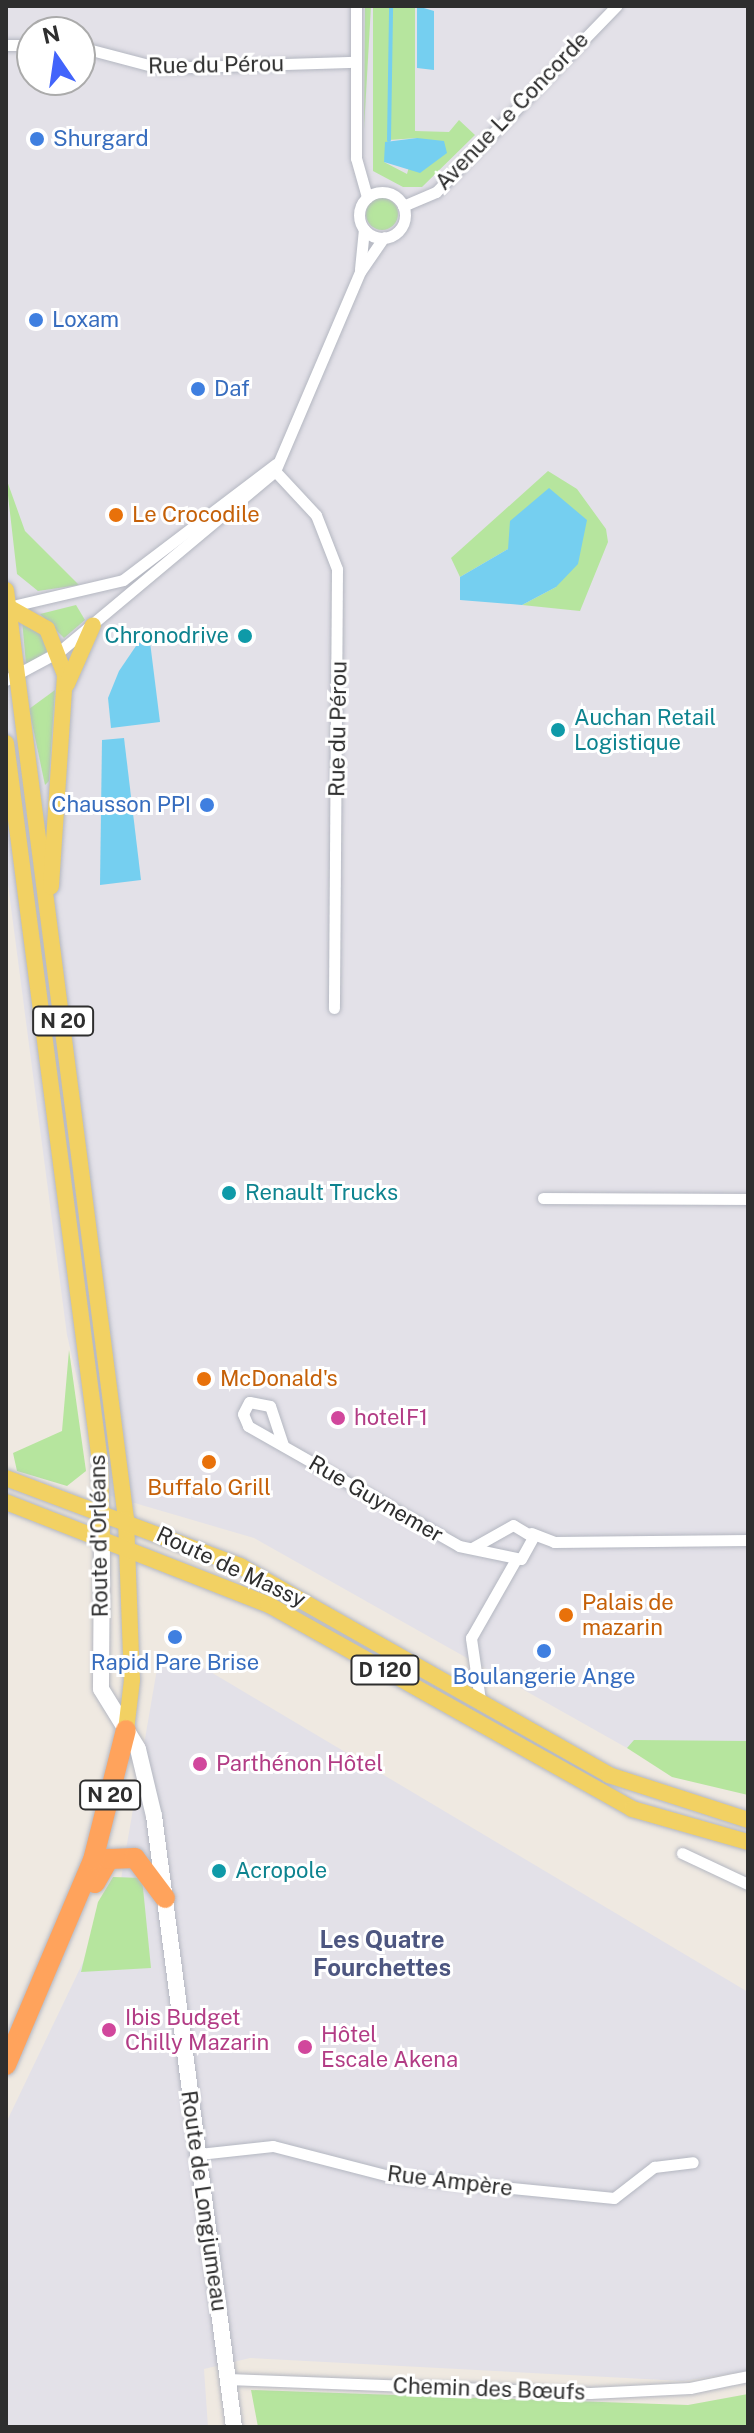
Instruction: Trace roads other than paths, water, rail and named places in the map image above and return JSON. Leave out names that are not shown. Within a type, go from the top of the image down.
[{"type":"highway","name":"N 20","points":[[80,1896],[93,1860],[126,1730]]},
{"type":"highway","points":[[6,2065],[80,1896],[102,1865],[123,1856],[143,1864],[165,1898]]},
{"type":"main road","name":"N 20","points":[[6,590],[12,679],[49,905]]},
{"type":"main road","points":[[7,607],[36,618],[60,651],[66,686],[49,905]]},
{"type":"main road","points":[[66,686],[93,625]]},
{"type":"main road","name":"Route d'Orléans","points":[[6,745],[81,1335],[102,1540]]},
{"type":"main road","name":"Route d'Orléans","points":[[49,905],[129,1551]]},
{"type":"main road","name":"Route de Massy","points":[[6,1478],[126,1519],[240,1566],[609,1775],[748,1820]]},
{"type":"main road","name":"Route de Massy","points":[[6,1502],[269,1605],[632,1809],[748,1842]]},
{"type":"main road","name":"Route de Longjumeau","points":[[126,1730],[129,1551]]},
{"type":"street","points":[[356,6],[356,158],[367,197],[359,216],[364,229],[360,272]]},
{"type":"street","name":"Avenue Le Concorde","points":[[403,206],[436,192],[616,6]]},
{"type":"street","name":"Rue du Pérou","points":[[96,51],[160,68],[356,62]]},
{"type":"street","points":[[12,679],[60,651],[93,625],[275,467],[360,272],[384,237],[399,230],[403,206],[388,193],[367,197]]},
{"type":"street","points":[[364,229],[384,237]]},
{"type":"street","points":[[7,607],[123,580],[275,467]]},
{"type":"street","name":"Rue du Pérou","points":[[275,467],[316,515],[337,569],[334,1008]]},
{"type":"street","points":[[543,1198],[748,1199]]},
{"type":"street","points":[[253,1400],[270,1406],[272,1420],[252,1428],[243,1414],[253,1400]]},
{"type":"street","name":"Rue Guynemer","points":[[272,1420],[283,1445]]},
{"type":"street","name":"Rue Guynemer","points":[[252,1428],[472,1548],[511,1558]]},
{"type":"street","name":"Rue Guynemer","points":[[472,1548],[502,1535],[513,1525],[531,1533]]},
{"type":"street","points":[[530,1553],[531,1533],[554,1542],[748,1540]]},
{"type":"street","points":[[480,1700],[471,1638],[511,1558],[502,1535]]},
{"type":"street","name":"Route d'Orléans","points":[[102,1540],[101,1689],[126,1730]]},
{"type":"street","points":[[511,1558],[554,1542]]},
{"type":"street","name":"Route de Longjumeau","points":[[126,1730],[145,1770],[165,1898],[234,2427]]},
{"type":"street","points":[[682,1853],[748,1884]]},
{"type":"street","name":"Rue Ampère","points":[[199,2154],[273,2146],[389,2176],[614,2198],[654,2167],[693,2162]]},
{"type":"street","name":"Chemin des Bœufs","points":[[228,2379],[590,2393],[690,2388],[748,2376]]},
{"type":"water","points":[[417,6],[434,11],[434,70],[417,68]]},
{"type":"water","points":[[417,138],[444,141],[447,153],[420,173],[384,162],[385,142]]},
{"type":"water","points":[[549,488],[587,520],[578,564],[556,587],[522,605],[460,600],[460,577],[508,549],[510,521]]},
{"type":"water","points":[[150,642],[160,722],[111,728],[108,698],[119,671],[138,643]]},
{"type":"water","points":[[124,738],[141,880],[100,885],[102,740]]},
{"type":"waterway","points":[[389,140],[391,6]]},
{"type":"place","name":"Shurgard","points":[[37,139]]},
{"type":"place","name":"Loxam","points":[[36,320]]},
{"type":"place","name":"Daf","points":[[198,389]]},
{"type":"place","name":"Le Crocodile","points":[[116,515]]},
{"type":"place","name":"Chronodrive","points":[[245,636]]},
{"type":"place","name":"Auchan Retail Logistique","points":[[558,730]]},
{"type":"place","name":"Chausson PPI","points":[[207,805]]},
{"type":"place","name":"Renault Trucks","points":[[229,1193]]},
{"type":"place","name":"McDonald's","points":[[204,1379]]},
{"type":"place","name":"hotelF1","points":[[338,1418]]},
{"type":"place","name":"Buffalo Grill","points":[[209,1462]]},
{"type":"place","name":"Palais de mazarin","points":[[566,1615]]},
{"type":"place","name":"Rapid Pare Brise","points":[[175,1637]]},
{"type":"place","name":"Boulangerie Ange","points":[[544,1651]]},
{"type":"place","name":"Parthénon Hôtel","points":[[200,1764]]},
{"type":"place","name":"Acropole","points":[[219,1871]]},
{"type":"place","name":"Ibis Budget Chilly Mazarin","points":[[109,2030]]},
{"type":"place","name":"Hôtel Escale Akena","points":[[305,2047]]},
{"type":"district","name":"Les Quatre Fourchettes","points":[[382,1954]]}]
